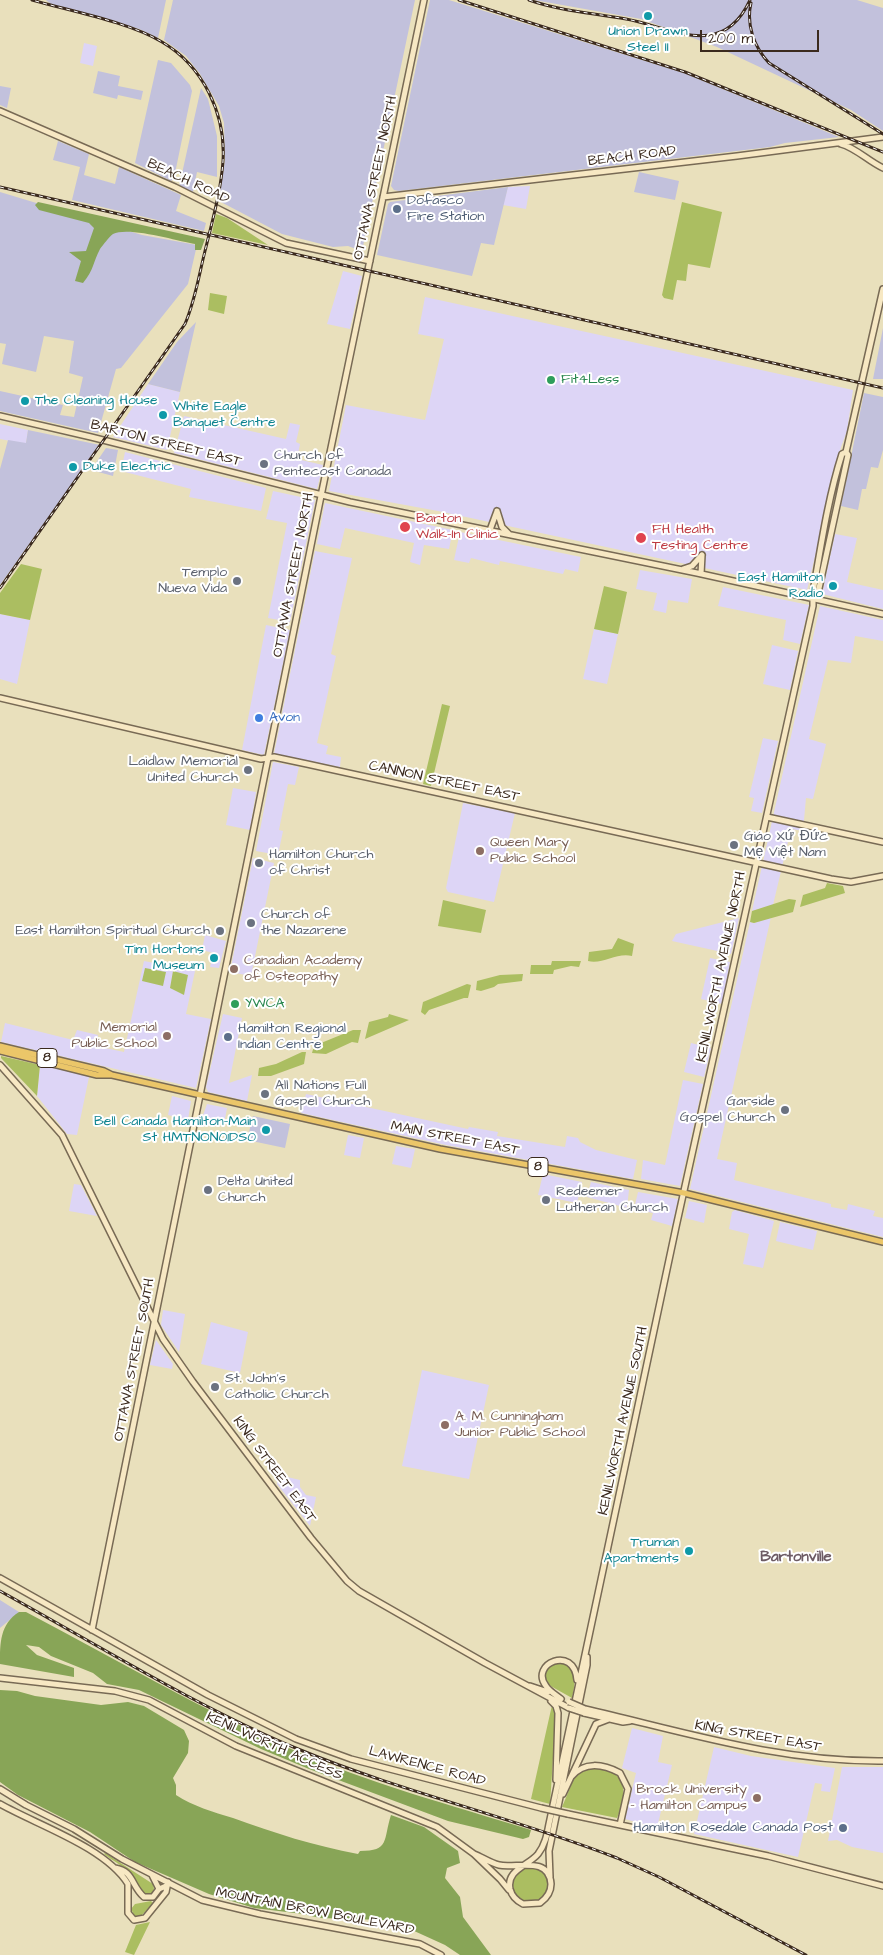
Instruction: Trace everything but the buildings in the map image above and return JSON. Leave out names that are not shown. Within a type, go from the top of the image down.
[{"type":"main road","name":"OTTAWA STREET NORTH","points":[[200,1096],[321,496],[424,0]]},
{"type":"main road","name":"BEACH ROAD","points":[[0,111],[198,198],[286,243],[370,261]]},
{"type":"main road","name":"BEACH ROAD","points":[[383,197],[883,137]]},
{"type":"main road","points":[[838,143],[852,148],[866,159],[883,168]]},
{"type":"main road","points":[[386,182],[394,196]]},
{"type":"main road","name":"KENILWORTH AVENUE NORTH","points":[[684,1193],[815,599],[813,592],[838,467],[842,454],[846,452],[883,289]]},
{"type":"main road","name":"BARTON STREET EAST","points":[[0,416],[92,437],[321,496],[701,574],[883,614]]},
{"type":"main road","points":[[490,530],[497,511],[502,526],[510,534]]},
{"type":"main road","points":[[680,570],[692,566],[702,555],[701,574]]},
{"type":"main road","name":"CANNON STREET EAST","points":[[0,698],[240,754],[308,764],[843,882],[865,881],[883,876]]},
{"type":"main road","points":[[767,817],[883,842]]},
{"type":"main road","name":"MAIN STREET EAST","points":[[0,1046],[200,1096],[440,1149],[684,1193],[883,1242]]},
{"type":"main road","name":"MAIN STREET EAST","points":[[0,1051],[103,1076],[112,1075]]},
{"type":"main road","name":"KING STREET EAST","points":[[0,1065],[62,1135],[154,1323],[198,1389],[311,1538],[352,1586],[485,1663],[530,1685],[544,1696],[609,1719],[630,1721]]},
{"type":"main road","name":"OTTAWA STREET SOUTH","points":[[92,1630],[200,1096]]},
{"type":"main road","name":"KENILWORTH AVENUE SOUTH","points":[[523,1866],[534,1858],[544,1845],[578,1684],[587,1653],[684,1193]]},
{"type":"main road","name":"LAWRENCE ROAD","points":[[0,1578],[208,1695],[296,1739],[350,1759],[541,1808],[768,1856],[883,1886]]},
{"type":"main road","name":"KENILWORTH AVENUE SOUTH","points":[[551,1884],[549,1851],[587,1665],[587,1653]]},
{"type":"main road","points":[[561,1699],[543,1683],[543,1670],[548,1664],[560,1660],[572,1665],[576,1670],[578,1684]]},
{"type":"main road","name":"KENILWORTH ACCESS","points":[[0,1679],[115,1691],[149,1700],[236,1746],[425,1821],[448,1833],[500,1879],[514,1897]]},
{"type":"main road","name":"KING STREET EAST","points":[[530,1685],[539,1687],[569,1705]]},
{"type":"main road","points":[[544,1696],[554,1703],[558,1713],[555,1798]]},
{"type":"main road","name":"KING STREET EAST","points":[[584,1711],[712,1742],[770,1753],[836,1761],[883,1762]]},
{"type":"main road","points":[[558,1804],[596,1724],[609,1719]]},
{"type":"main road","points":[[571,1777],[578,1770],[590,1766],[604,1767],[620,1773],[628,1789],[620,1825]]},
{"type":"main road","points":[[0,1789],[167,1884]]},
{"type":"main road","points":[[0,1804],[60,1833],[114,1868],[128,1884],[128,1915],[134,1920],[145,1918],[166,1892],[167,1884]]},
{"type":"main road","name":"KENILWORTH ACCESS","points":[[474,1854],[499,1866],[523,1866]]},
{"type":"main road","points":[[534,1865],[542,1868],[548,1875],[551,1884],[546,1897],[536,1905],[523,1904],[514,1897],[510,1886],[514,1872],[523,1866],[534,1865]]},
{"type":"main road","points":[[114,1868],[122,1869],[129,1874],[144,1897],[153,1897],[159,1889],[167,1884]]},
{"type":"main road","points":[[152,1874],[159,1889]]},
{"type":"main road","name":"MOUNTAIN BROW BOULEVARD","points":[[167,1884],[211,1903],[420,1944],[441,1955]]},
{"type":"shaded area","points":[[46,0],[166,0],[158,38],[139,29],[51,4]]},
{"type":"shaded area","points":[[173,0],[415,0],[363,246],[356,249],[348,246],[333,247],[282,234],[219,201],[225,160],[224,123],[219,106],[200,74],[186,56],[164,40]]},
{"type":"shaded area","points":[[430,0],[449,0],[684,73],[839,137],[785,143],[770,147],[399,191],[394,190],[391,186]]},
{"type":"shaded area","points":[[534,0],[857,0],[883,8],[883,131],[851,110],[717,47],[641,19]]},
{"type":"shaded area","points":[[84,43],[97,46],[93,66],[80,63]]},
{"type":"shaded area","points":[[158,60],[171,63],[190,85],[192,91],[174,178],[171,181],[135,163]]},
{"type":"shaded area","points":[[98,71],[120,76],[118,86],[143,91],[141,100],[118,95],[117,99],[93,93]]},
{"type":"shaded area","points":[[0,86],[11,88],[7,108],[0,105]]},
{"type":"shaded area","points":[[201,88],[208,99],[217,136],[217,177],[197,172],[193,192],[179,187]]},
{"type":"shaded area","points":[[58,141],[89,154],[84,175],[115,184],[119,167],[181,195],[176,211],[206,223],[204,231],[72,200],[80,167],[53,160]]},
{"type":"shaded area","points":[[639,172],[679,181],[675,200],[634,192]]},
{"type":"shaded area","points":[[530,186],[526,209],[503,205],[508,187]]},
{"type":"shaded area","points":[[508,187],[494,245],[481,243],[472,276],[377,255],[390,202]]},
{"type":"shaded area","points":[[0,192],[142,235],[197,245],[188,284],[121,368],[116,369],[98,433],[0,411],[0,391],[63,405],[60,415],[74,417],[83,377],[69,373],[74,341],[44,336],[36,372],[2,364],[6,344],[0,343]]},
{"type":"shaded area","points":[[343,271],[362,276],[350,329],[327,324]]},
{"type":"shaded area","points":[[425,297],[853,390],[847,431],[841,447],[807,590],[438,511],[329,491],[346,405],[425,420],[444,339],[418,334]]},
{"type":"shaded area","points":[[196,322],[180,392],[148,384],[177,342]]},
{"type":"shaded area","points":[[883,328],[883,379],[873,379]]},
{"type":"shaded area","points":[[148,384],[180,392],[167,450],[113,437]]},
{"type":"shaded area","points":[[864,393],[883,397],[883,450],[878,468],[871,467],[866,489],[862,489],[858,510],[841,506]]},
{"type":"shaded area","points":[[184,416],[286,439],[290,423],[300,425],[296,442],[300,444],[297,459],[323,465],[317,489],[174,453]]},
{"type":"shaded area","points":[[0,424],[28,430],[26,444],[0,439]]},
{"type":"shaded area","points":[[28,430],[100,445],[0,585],[0,469],[8,440],[26,443]]},
{"type":"shaded area","points":[[106,448],[118,450],[113,476],[91,470]]},
{"type":"shaded area","points":[[125,452],[266,488],[261,511],[189,497],[191,489],[121,471]]},
{"type":"shaded area","points":[[273,491],[315,500],[290,622],[268,618],[287,523],[266,519]]},
{"type":"shaded area","points":[[325,503],[453,530],[449,549],[424,545],[420,565],[410,562],[414,543],[345,528],[340,549],[317,544]]},
{"type":"shaded area","points":[[460,532],[581,557],[578,572],[565,569],[563,574],[500,561],[499,565],[471,558],[469,563],[454,560]]},
{"type":"shaded area","points":[[835,534],[857,538],[847,582],[883,590],[883,609],[822,594]]},
{"type":"shaded area","points":[[315,551],[352,558],[331,654],[336,656],[317,743],[328,746],[326,754],[341,757],[340,767],[274,754]]},
{"type":"shaded area","points":[[640,570],[692,579],[688,603],[668,600],[666,613],[653,610],[657,593],[636,589]]},
{"type":"shaded area","points":[[723,587],[809,605],[800,644],[783,640],[786,620],[718,606]]},
{"type":"shaded area","points":[[820,606],[883,620],[883,641],[855,636],[851,663],[828,660],[809,739],[826,744],[813,799],[806,798],[803,831],[791,829],[773,905],[752,911]]},
{"type":"shaded area","points":[[0,614],[30,620],[17,684],[0,679]]},
{"type":"shaded area","points":[[266,625],[290,630],[264,755],[242,750]]},
{"type":"shaded area","points":[[594,629],[618,634],[607,684],[583,679]]},
{"type":"shaded area","points":[[772,645],[798,651],[790,690],[763,684]]},
{"type":"shaded area","points":[[763,738],[778,741],[762,813],[751,811],[754,798],[749,797]]},
{"type":"shaded area","points":[[273,762],[299,767],[295,785],[288,784],[279,830],[283,831],[278,855],[256,851]]},
{"type":"shaded area","points":[[233,788],[256,792],[250,830],[226,825]]},
{"type":"shaded area","name":"Queen Mary Public School","points":[[463,803],[515,813],[494,902],[448,892],[446,888]]},
{"type":"shaded area","points":[[253,858],[274,863],[251,976],[230,972]]},
{"type":"shaded area","points":[[771,917],[717,1159],[737,1163],[734,1180],[831,1204],[831,1207],[847,1210],[848,1204],[875,1211],[873,1216],[883,1218],[883,1237],[690,1189],[750,922],[754,923]]},
{"type":"shaded area","points":[[739,918],[731,954],[672,941],[676,934]]},
{"type":"shaded area","points":[[205,935],[226,941],[219,968],[210,967],[213,953],[202,950]]},
{"type":"shaded area","points":[[710,958],[730,962],[722,1004],[701,999]]},
{"type":"shaded area","name":"Memorial Public School","points":[[144,961],[195,971],[186,1014],[211,1019],[196,1088],[1,1042],[5,1023],[73,1040],[77,1030],[98,1035],[96,1046],[124,1052]]},
{"type":"shaded area","points":[[223,1014],[242,1018],[229,1083],[252,1075],[247,1101],[208,1092],[206,1087]]},
{"type":"shaded area","points":[[691,1043],[711,1048],[704,1077],[684,1072]]},
{"type":"shaded area","points":[[40,1065],[77,1072],[89,1077],[77,1135],[67,1134],[37,1096]]},
{"type":"shaded area","points":[[683,1080],[703,1084],[680,1186],[641,1179],[643,1160],[665,1165]]},
{"type":"shaded area","points":[[306,1094],[468,1129],[469,1127],[498,1132],[497,1136],[565,1147],[567,1136],[578,1138],[580,1142],[596,1150],[637,1160],[633,1179],[446,1145],[301,1113]]},
{"type":"shaded area","points":[[172,1096],[191,1101],[188,1120],[168,1115]]},
{"type":"shaded area","points":[[207,1104],[227,1108],[224,1124],[202,1118]]},
{"type":"shaded area","name":"Bell Canada Hamilton-Main St HMTNON01DS0","points":[[253,1116],[290,1124],[285,1148],[247,1140]]},
{"type":"shaded area","points":[[348,1135],[364,1138],[360,1158],[344,1155]]},
{"type":"shaded area","points":[[396,1146],[415,1149],[411,1168],[392,1164]]},
{"type":"shaded area","points":[[543,1174],[582,1182],[577,1203],[538,1195]]},
{"type":"shaded area","points":[[591,1182],[629,1190],[627,1208],[587,1197]]},
{"type":"shaded area","points":[[74,1184],[81,1185],[97,1216],[69,1211]]},
{"type":"shaded area","points":[[638,1192],[678,1199],[672,1226],[651,1220],[653,1213],[634,1209]]},
{"type":"shaded area","points":[[689,1201],[707,1205],[704,1223],[685,1218]]},
{"type":"shaded area","points":[[735,1210],[774,1221],[763,1268],[743,1264],[749,1234],[729,1229],[732,1212]]},
{"type":"shaded area","points":[[780,1222],[817,1231],[813,1250],[776,1241]]},
{"type":"shaded area","points":[[163,1310],[185,1314],[179,1352],[161,1325]]},
{"type":"shaded area","points":[[211,1322],[248,1332],[240,1373],[201,1364]]},
{"type":"shaded area","points":[[156,1340],[173,1364],[172,1369],[150,1365]]},
{"type":"shaded area","name":"A. M. Cunningham Junior Public School","points":[[422,1370],[489,1385],[469,1479],[402,1466]]},
{"type":"shaded area","points":[[279,1475],[300,1480],[300,1487],[306,1495],[316,1497],[310,1526],[277,1484]]},
{"type":"shaded area","points":[[0,1600],[19,1612],[0,1628]]},
{"type":"shaded area","points":[[632,1728],[663,1736],[658,1762],[672,1765],[657,1828],[625,1819],[636,1773],[622,1768]]},
{"type":"shaded area","name":"Brock University - Hamilton Campus","points":[[714,1747],[751,1756],[835,1768],[830,1792],[821,1791],[822,1784],[815,1783],[798,1857],[694,1834]]},
{"type":"shaded area","points":[[842,1767],[883,1767],[883,1853],[852,1847],[837,1840],[828,1841]]},
{"type":"green space","points":[[38,202],[205,239],[201,250],[195,250],[195,244],[153,235],[130,232],[113,234],[100,249],[83,283],[75,281],[81,261],[69,252],[86,251],[94,228],[89,223],[39,210],[35,205]]},
{"type":"green space","points":[[682,202],[722,212],[710,268],[688,264],[686,281],[677,280],[673,300],[664,298],[662,295]]},
{"type":"green space","points":[[216,214],[227,218],[268,245],[212,233]]},
{"type":"green space","points":[[210,293],[227,296],[224,314],[208,310]]},
{"type":"green space","points":[[21,564],[42,569],[30,620],[0,614],[0,593]]},
{"type":"green space","points":[[604,586],[627,592],[618,634],[594,629]]},
{"type":"green space","points":[[442,704],[450,706],[431,786],[423,784]]},
{"type":"green space","points":[[827,883],[843,886],[845,893],[800,907],[803,895],[825,888]]},
{"type":"green space","points":[[789,899],[796,900],[793,912],[754,923],[750,922],[752,911]]},
{"type":"green space","points":[[443,900],[486,910],[481,933],[438,926]]},
{"type":"green space","points":[[618,938],[634,944],[632,956],[626,955],[593,962],[588,961],[589,952],[612,949]]},
{"type":"green space","points":[[552,961],[581,961],[579,967],[571,966],[554,970],[553,974],[530,974],[531,965],[551,965]]},
{"type":"green space","points":[[145,968],[166,972],[163,986],[142,981]]},
{"type":"green space","points":[[173,971],[188,975],[184,995],[170,988]]},
{"type":"green space","points":[[523,974],[522,981],[498,984],[481,991],[476,990],[477,981],[500,975]]},
{"type":"green space","points":[[467,984],[471,985],[468,998],[429,1010],[425,1015],[421,1012],[423,1002]]},
{"type":"green space","points":[[389,1014],[409,1020],[365,1039],[369,1022],[388,1017]]},
{"type":"green space","points":[[353,1030],[361,1030],[358,1043],[352,1042],[326,1054],[312,1053],[315,1042],[321,1043]]},
{"type":"green space","points":[[306,1052],[304,1064],[271,1076],[258,1076],[259,1068],[276,1064]]},
{"type":"green space","points":[[1,1056],[40,1065],[37,1096],[1,1058]]},
{"type":"green space","points":[[19,1612],[26,1612],[190,1700],[291,1749],[380,1783],[531,1830],[529,1837],[523,1839],[448,1821],[309,1769],[261,1749],[139,1690],[107,1684],[93,1673],[51,1656],[39,1647],[26,1645],[37,1655],[74,1668],[74,1677],[0,1664],[2,1635],[8,1622]]},
{"type":"green space","points":[[556,1662],[568,1666],[572,1670],[574,1686],[572,1698],[547,1684],[544,1676],[547,1668]]},
{"type":"green space","points":[[0,1690],[17,1691],[35,1696],[101,1705],[128,1702],[144,1706],[184,1730],[189,1741],[188,1753],[173,1778],[176,1785],[176,1795],[203,1808],[279,1834],[358,1854],[360,1851],[376,1849],[381,1846],[386,1837],[391,1815],[424,1827],[458,1851],[460,1863],[447,1868],[445,1878],[460,1897],[463,1917],[491,1955],[460,1955],[445,1945],[401,1925],[383,1920],[320,1918],[254,1908],[209,1894],[135,1862],[90,1832],[18,1795],[0,1782]]},
{"type":"green space","points":[[552,1705],[556,1713],[550,1804],[531,1799]]},
{"type":"green space","points":[[599,1768],[608,1770],[621,1781],[623,1797],[617,1818],[562,1807],[575,1776],[586,1769]]},
{"type":"green space","points":[[105,1853],[153,1884],[154,1889],[152,1893],[147,1895],[143,1893],[131,1873]]},
{"type":"green space","points":[[531,1867],[544,1872],[549,1885],[544,1898],[531,1903],[518,1898],[513,1885],[518,1872]]},
{"type":"green space","points":[[151,1901],[153,1903],[141,1916],[135,1917],[131,1909],[135,1904]]},
{"type":"green space","points":[[150,1922],[134,1955],[125,1952],[136,1925]]},
{"type":"railway","points":[[0,588],[185,324],[194,297],[213,218],[223,161],[221,126],[216,109],[200,78],[177,52],[162,42],[133,29],[32,0]]},
{"type":"railway","points":[[459,0],[685,72],[883,152]]},
{"type":"railway","points":[[529,0],[565,9],[626,19],[678,33],[694,35],[710,35],[725,30],[738,19],[750,0]]},
{"type":"railway","points":[[751,3],[752,35],[759,50],[769,63],[883,134]]},
{"type":"railway","points":[[0,187],[883,388]]},
{"type":"railway","points":[[0,1591],[147,1674],[260,1732],[337,1764],[617,1858],[659,1877],[806,1955]]},
{"type":"place","name":"Union Drawn Steel II","points":[[648,16]]},
{"type":"place","name":"Dofasco Fire Station","points":[[397,209]]},
{"type":"place","name":"Fit4Less","points":[[551,380]]},
{"type":"place","name":"The Cleaning House","points":[[25,401]]},
{"type":"place","name":"White Eagle Banquet Centre","points":[[163,415]]},
{"type":"place","name":"Church of Pentecost Canada","points":[[264,464]]},
{"type":"place","name":"Duke Electric","points":[[73,467]]},
{"type":"place","name":"Barton Walk-In Clinic","points":[[405,527]]},
{"type":"place","name":"FH Health Testing Centre","points":[[641,538]]},
{"type":"place","name":"Templo Nueva Vida","points":[[237,581]]},
{"type":"place","name":"East Hamilton Radio","points":[[833,586]]},
{"type":"place","name":"Avon","points":[[259,718]]},
{"type":"place","name":"Laidlaw Memorial United Church","points":[[248,770]]},
{"type":"place","name":"Giáo Xứ Đức Mẹ Việt Nam","points":[[734,845]]},
{"type":"place","name":"Queen Mary Public School","points":[[480,851]]},
{"type":"place","name":"Hamilton Church of Christ","points":[[259,863]]},
{"type":"place","name":"Church of the Nazarene","points":[[251,923]]},
{"type":"place","name":"East Hamilton Spiritual Church","points":[[220,931]]},
{"type":"place","name":"Tim Hortons Museum","points":[[214,958]]},
{"type":"place","name":"Canadian Academy of Osteopathy","points":[[234,969]]},
{"type":"place","name":"YWCA","points":[[235,1004]]},
{"type":"place","name":"Memorial Public School","points":[[167,1036]]},
{"type":"place","name":"Hamilton Regional Indian Centre","points":[[228,1037]]},
{"type":"place","name":"All Nations Full Gospel Church","points":[[265,1094]]},
{"type":"place","name":"Garside Gospel Church","points":[[785,1110]]},
{"type":"place","name":"Bell Canada Hamilton-Main St HMTNON01DS0","points":[[266,1130]]},
{"type":"place","name":"Delta United Church","points":[[208,1190]]},
{"type":"place","name":"Redeemer Lutheran Church","points":[[546,1200]]},
{"type":"place","name":"St. John's Catholic Church","points":[[215,1387]]},
{"type":"place","name":"A. M. Cunningham Junior Public School","points":[[445,1425]]},
{"type":"place","name":"Truman Apartments","points":[[689,1551]]},
{"type":"place","name":"Brock University - Hamilton Campus","points":[[757,1798]]},
{"type":"place","name":"Hamilton Rosedale Canada Post","points":[[843,1828]]},
{"type":"district","name":"Bartonville","points":[[796,1558]]}]
